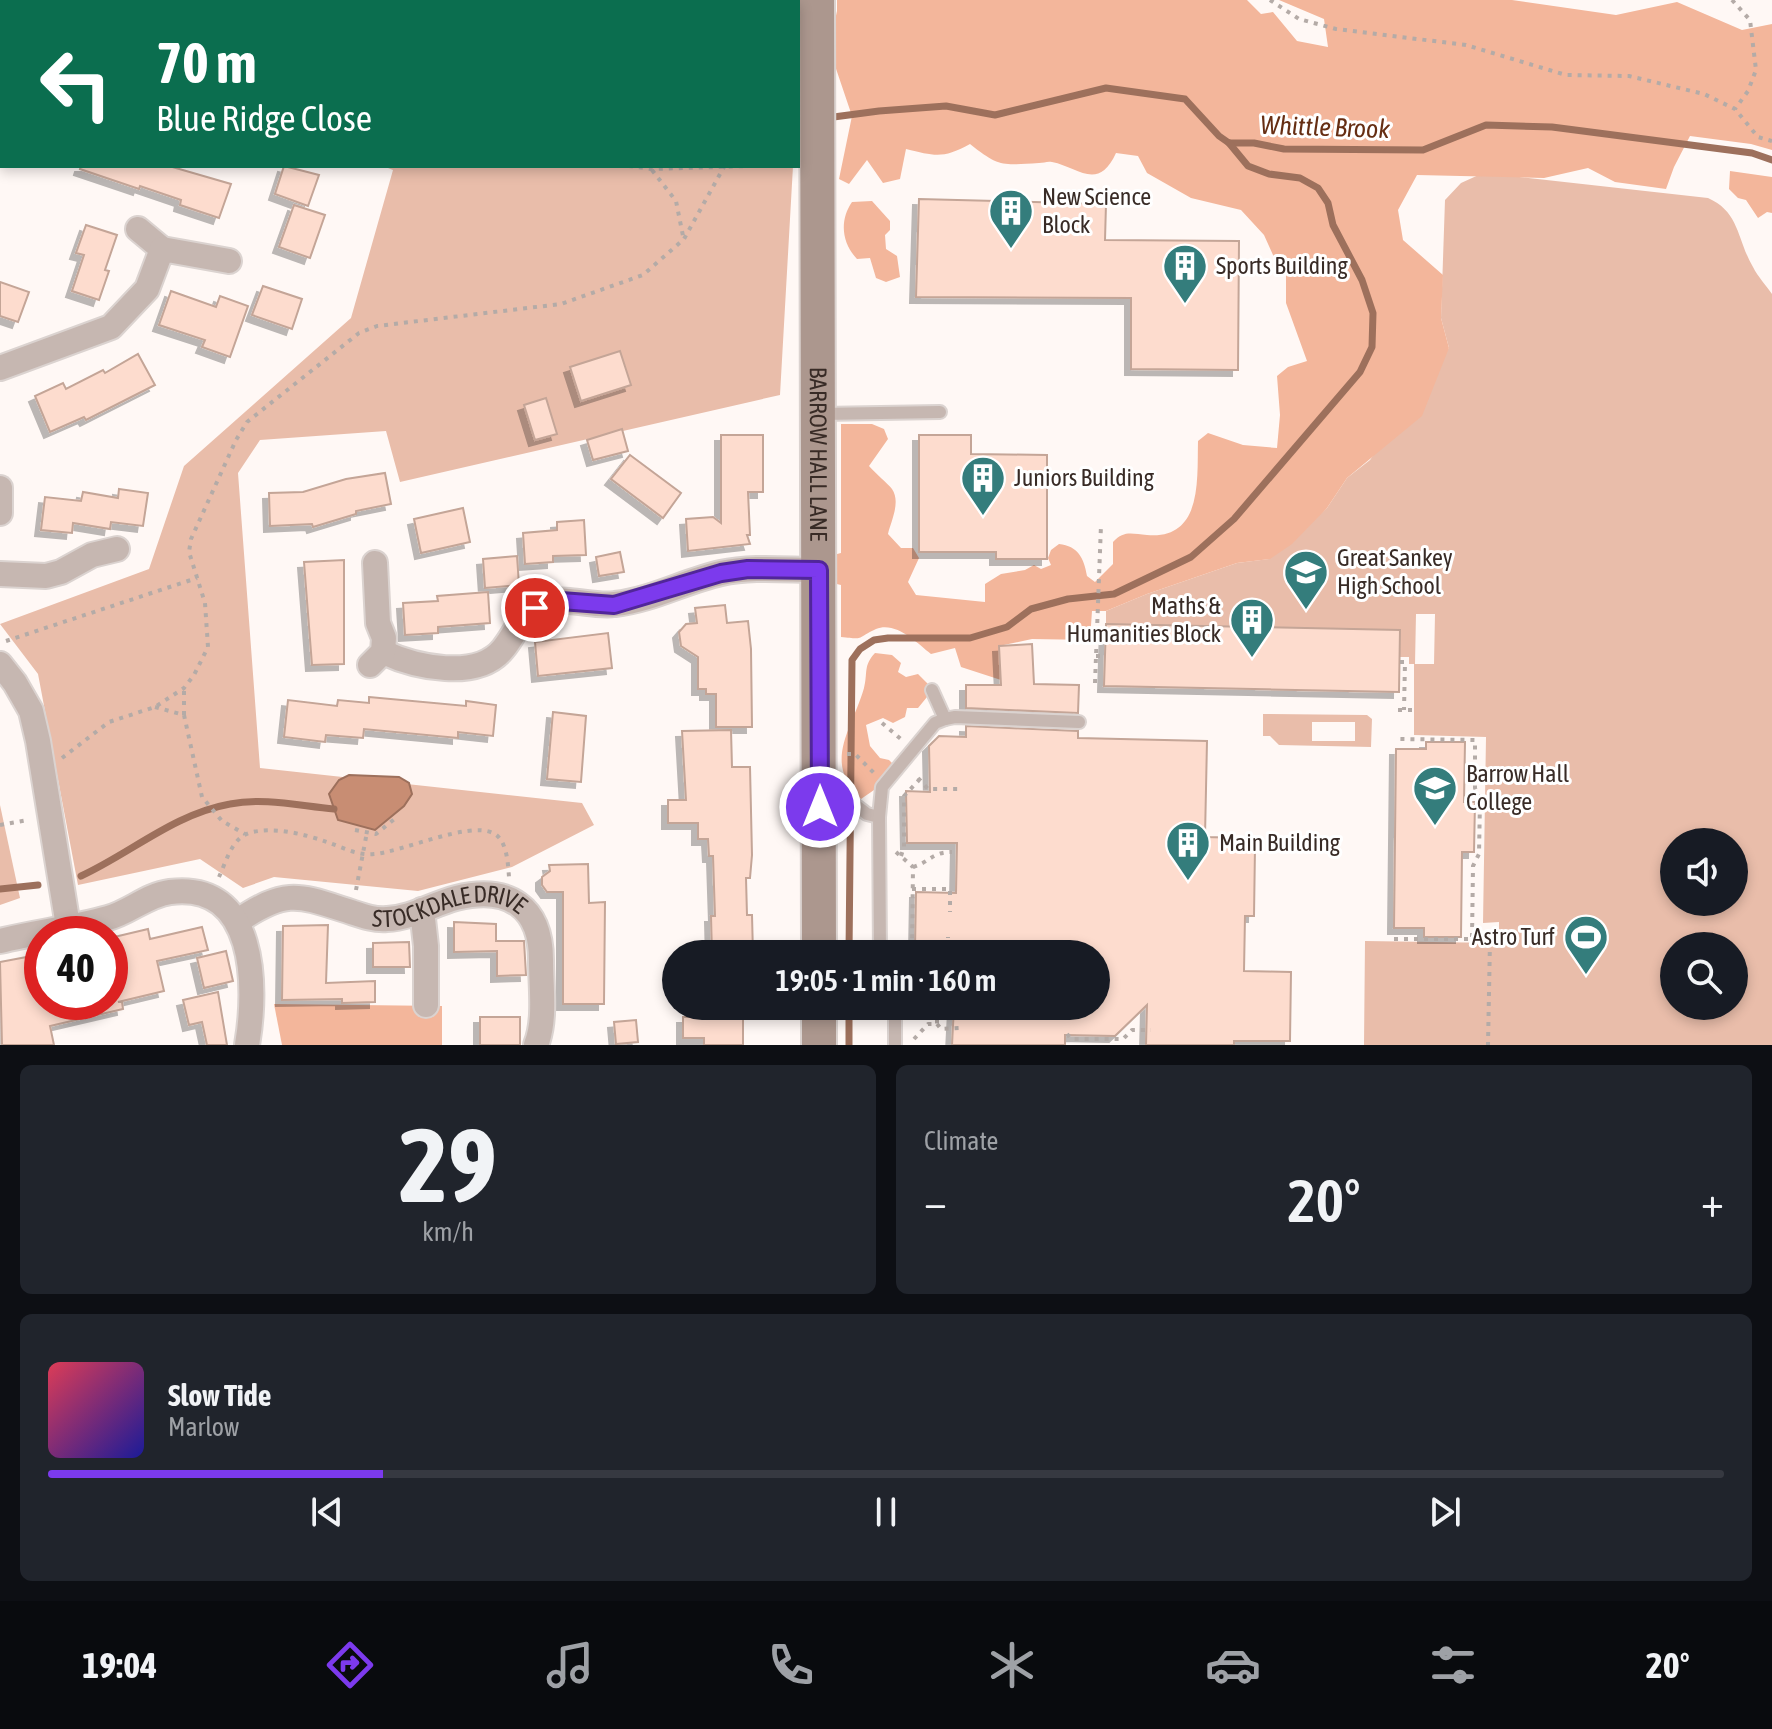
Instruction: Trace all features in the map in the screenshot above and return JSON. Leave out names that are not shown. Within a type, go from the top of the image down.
[{"type":"street","name":"BARROW HALL LANE","points":[[817,0],[808,39],[816,119],[819,570],[832,788],[820,940]]},
{"type":"street","points":[[138,229],[162,249],[229,261]]},
{"type":"street","points":[[0,368],[111,327],[147,289],[162,249]]},
{"type":"street","points":[[0,488],[0,513]]},
{"type":"street","points":[[0,574],[46,576],[61,572],[92,555],[117,549]]},
{"type":"street","points":[[379,560],[378,623],[384,638],[377,659],[472,667],[495,657],[504,648],[517,624],[548,602],[614,605],[721,573],[748,569],[819,570]]},
{"type":"street","points":[[2,653],[31,711],[66,916]]},
{"type":"street","points":[[113,916],[171,892],[189,892],[223,905],[238,921],[246,942],[251,982],[247,1045]]},
{"type":"street","name":"STOCKDALE DRIVE","points":[[238,921],[274,899],[296,896],[370,918],[386,919],[405,917],[457,897],[475,895],[510,899],[527,911],[540,937],[541,1025],[536,1045]]},
{"type":"street","points":[[422,910],[426,946],[426,1005]]},
{"type":"street","points":[[0,941],[24,936]]},
{"type":"street","points":[[819,1020],[819,1045]]},
{"type":"lane","points":[[818,414],[940,412]]},
{"type":"lane","points":[[932,690],[945,719]]},
{"type":"lane","points":[[880,940],[880,795],[885,783],[935,723],[955,717],[1079,722]]},
{"type":"lane","points":[[832,788],[859,809],[879,817]]},
{"type":"lane","points":[[895,1020],[895,1045]]},
{"type":"path","points":[[1270,0],[1299,19],[1336,29],[1466,45],[1566,75],[1629,76],[1704,94],[1735,109],[1758,137],[1772,141]]},
{"type":"path","points":[[1732,0],[1750,20],[1756,70],[1748,91],[1735,109]]},
{"type":"path","points":[[644,168],[688,168]]},
{"type":"path","points":[[57,762],[109,722],[155,707],[184,688],[194,675],[208,647],[205,603],[189,552],[191,539],[247,422],[359,333],[377,326],[561,304],[643,275],[684,239],[723,168]]},
{"type":"path","points":[[651,169],[676,201],[684,239]]},
{"type":"path","points":[[1095,683],[1101,525]]},
{"type":"path","points":[[2,653],[197,578]]},
{"type":"path","points":[[1096,656],[1105,656]]},
{"type":"path","points":[[1400,662],[1405,662],[1401,710],[1414,710]]},
{"type":"path","points":[[184,688],[184,715],[202,797],[222,821],[245,834]]},
{"type":"path","points":[[155,707],[184,715]]},
{"type":"path","points":[[882,723],[912,750]]},
{"type":"path","points":[[1397,739],[1475,740],[1475,788],[1480,800],[1479,854],[1473,866],[1472,939]]},
{"type":"path","points":[[846,754],[855,754],[885,783]]},
{"type":"path","points":[[903,762],[928,789],[959,789]]},
{"type":"path","points":[[901,856],[904,847],[904,796],[919,780]]},
{"type":"path","points":[[897,815],[905,815]]},
{"type":"path","points":[[355,830],[376,834],[397,817]]},
{"type":"path","points":[[0,825],[36,819]]},
{"type":"path","points":[[216,883],[234,844],[245,834],[264,830],[323,840],[363,854],[380,853],[469,832],[491,832],[499,837],[504,848],[510,899]]},
{"type":"path","points":[[351,912],[367,832]]},
{"type":"path","points":[[890,847],[913,867]]},
{"type":"path","points":[[913,867],[937,852],[952,852]]},
{"type":"path","points":[[912,940],[913,867]]},
{"type":"path","points":[[912,889],[950,889],[950,912]]},
{"type":"path","points":[[1394,939],[1490,940],[1488,1045]]},
{"type":"path","points":[[937,1020],[941,1029],[961,1028]]},
{"type":"path","points":[[913,1045],[914,1036],[928,1024],[937,1024]]},
{"type":"path","points":[[1067,1034],[1071,1039],[1082,1042],[1123,1039],[1132,1030],[1151,1030]]},
{"type":"shaded area","points":[[837,0],[1247,0],[1261,14],[1273,12],[1297,41],[1328,47],[1324,19],[1279,0],[1512,0],[1616,15],[1677,2],[1742,30],[1772,24],[1772,150],[1690,136],[1666,189],[1615,182],[1588,168],[1544,178],[1417,175],[1398,210],[1403,240],[1443,275],[1441,318],[1449,348],[1422,416],[1347,478],[1327,508],[1292,544],[1270,559],[1237,563],[1106,611],[1092,611],[1090,640],[1032,639],[999,646],[1001,680],[961,667],[955,648],[931,654],[906,634],[891,628],[876,629],[858,638],[841,637],[841,585],[828,582],[829,556],[841,553],[841,424],[872,424],[884,429],[888,439],[869,466],[895,494],[888,534],[901,548],[913,548],[919,558],[908,582],[916,595],[985,602],[985,584],[1001,574],[1025,570],[1034,565],[1041,569],[1051,565],[1048,558],[1051,550],[1059,544],[1071,547],[1079,554],[1087,576],[1095,582],[1113,564],[1113,542],[1117,538],[1128,534],[1165,534],[1178,528],[1187,517],[1196,489],[1198,441],[1208,433],[1243,445],[1277,448],[1280,415],[1277,376],[1288,367],[1307,361],[1286,303],[1286,269],[1273,255],[1264,235],[1241,210],[1191,198],[1147,173],[1138,156],[1116,153],[1102,172],[1087,174],[1050,162],[1002,163],[970,144],[939,155],[906,149],[900,179],[883,183],[867,160],[849,184],[839,179],[852,116],[829,48]]},
{"type":"shaded area","points":[[388,168],[793,168],[780,395],[400,482],[386,431],[260,440],[238,473],[260,768],[582,803],[594,825],[512,867],[418,891],[274,877],[243,888],[200,859],[78,885],[38,674],[0,624],[149,569],[184,466],[351,318],[393,170]]},
{"type":"shaded area","points":[[1730,171],[1772,177],[1772,213],[1767,212],[1758,218],[1746,200],[1738,198],[1729,189]]},
{"type":"shaded area","points":[[1483,173],[1708,198],[1732,219],[1753,267],[1772,294],[1772,1045],[1364,1045],[1365,941],[1499,943],[1499,922],[1483,923],[1486,737],[1414,735],[1414,664],[1409,664],[1409,657],[1400,657],[1400,630],[1106,624],[1106,611],[1147,594],[1237,563],[1269,559],[1327,508],[1347,478],[1370,460],[1449,348],[1441,318],[1445,200],[1461,183]],"holes":[[[1416,614],[1435,614],[1434,664],[1415,664]]]},
{"type":"shaded area","points":[[872,201],[890,221],[890,230],[885,235],[886,249],[897,256],[900,277],[886,282],[876,278],[870,258],[857,259],[845,239],[845,217],[852,202]]},
{"type":"shaded area","points":[[875,653],[892,655],[901,663],[898,672],[906,677],[918,674],[928,684],[927,697],[918,708],[907,708],[905,717],[893,723],[883,718],[866,725],[870,746],[880,758],[894,765],[874,790],[861,799],[843,772],[843,745],[864,688],[867,666]]},
{"type":"shaded area","points":[[1263,714],[1367,715],[1372,719],[1371,747],[1279,745],[1270,736],[1263,736]],"holes":[[[1312,722],[1355,722],[1355,741],[1312,741]]]},
{"type":"shaded area","points":[[349,775],[399,777],[409,783],[412,794],[404,806],[375,830],[338,820],[329,794],[339,780]]},
{"type":"shaded area","points":[[0,805],[20,898],[0,905]]},
{"type":"shaded area","points":[[274,1004],[442,1006],[442,1045],[282,1045]]},
{"type":"building","points":[[176,168],[231,184],[219,218],[180,205],[181,200],[80,169]]},
{"type":"building","points":[[283,168],[319,175],[308,206],[275,194]]},
{"type":"building","points":[[919,199],[1106,204],[1105,240],[1239,241],[1238,370],[1131,369],[1131,298],[916,297]]},
{"type":"building","points":[[294,205],[325,215],[310,258],[279,247]]},
{"type":"building","points":[[86,225],[117,235],[99,300],[72,291],[84,255],[76,253]]},
{"type":"building","points":[[0,282],[29,292],[18,322],[0,316]]},
{"type":"building","points":[[263,286],[302,299],[292,329],[252,315]]},
{"type":"building","points":[[171,291],[216,307],[220,296],[248,306],[230,357],[202,347],[205,340],[159,325]]},
{"type":"building","points":[[620,351],[631,385],[581,401],[570,367]]},
{"type":"building","points":[[138,354],[155,385],[86,420],[84,417],[50,432],[35,396],[63,383],[66,389],[103,370],[105,373]]},
{"type":"building","points":[[546,398],[557,434],[535,440],[524,405]]},
{"type":"building","points":[[622,429],[628,451],[593,460],[587,440]]},
{"type":"building","points":[[721,435],[763,435],[763,492],[748,492],[750,535],[747,535],[750,544],[688,551],[686,519],[713,517],[721,523]]},
{"type":"building","name":"Juniors Building","points":[[919,435],[971,435],[971,454],[1047,455],[1047,559],[996,559],[996,552],[919,552]]},
{"type":"building","points":[[630,455],[681,493],[663,518],[611,479]]},
{"type":"building","points":[[385,473],[391,504],[356,511],[356,514],[313,527],[312,524],[270,526],[269,493],[303,492],[346,479]]},
{"type":"building","points":[[119,489],[148,493],[143,526],[111,522],[110,529],[73,523],[72,533],[41,530],[45,497],[81,501],[83,492],[118,498]]},
{"type":"building","points":[[463,508],[470,542],[421,553],[414,519]]},
{"type":"building","points":[[584,520],[586,555],[553,556],[553,562],[525,564],[523,533],[557,530],[557,522]]},
{"type":"building","points":[[620,552],[624,572],[599,576],[596,557]]},
{"type":"building","points":[[517,556],[519,585],[485,588],[483,559]]},
{"type":"building","points":[[344,560],[344,664],[312,665],[304,562]]},
{"type":"building","points":[[488,592],[490,623],[438,627],[438,633],[405,635],[403,603],[438,601],[437,596]]},
{"type":"building","points":[[725,605],[727,623],[748,621],[752,727],[716,727],[716,694],[706,694],[706,689],[698,689],[698,657],[681,646],[679,632],[686,624],[697,623],[695,608]]},
{"type":"building","name":"Maths & Humanities Block","points":[[1106,624],[1400,630],[1399,692],[1104,686]]},
{"type":"building","points":[[608,633],[612,668],[538,676],[535,642]]},
{"type":"building","points":[[1032,644],[1034,684],[1079,685],[1078,713],[966,708],[966,685],[1001,685],[999,646]]},
{"type":"building","points":[[369,697],[466,706],[466,701],[496,705],[493,736],[458,732],[458,738],[364,729],[363,738],[326,735],[325,742],[284,737],[288,700],[337,706],[338,700],[369,703]]},
{"type":"building","points":[[553,712],[586,716],[581,782],[547,779]]},
{"type":"building","name":"Main Building","points":[[966,726],[1078,731],[1078,738],[1207,741],[1205,837],[1246,838],[1246,846],[1255,847],[1254,916],[1245,916],[1244,971],[1291,972],[1290,1041],[1234,1041],[1234,1045],[1146,1045],[1147,1005],[1115,1036],[1065,1035],[1065,1045],[952,1045],[953,1020],[1110,1020],[1110,940],[915,940],[916,892],[956,893],[957,843],[907,843],[906,791],[930,792],[929,746],[939,736],[966,737]]},
{"type":"building","points":[[731,730],[732,767],[750,767],[752,855],[750,878],[746,878],[747,915],[752,915],[753,940],[712,940],[711,916],[715,916],[713,856],[709,856],[708,839],[698,839],[698,823],[668,823],[668,800],[686,800],[682,731]]},
{"type":"building","name":"Barrow Hall College","points":[[1426,742],[1465,742],[1464,802],[1475,802],[1474,852],[1462,852],[1461,937],[1424,937],[1424,928],[1394,928],[1396,749],[1426,749]]},
{"type":"building","points":[[588,864],[589,903],[605,902],[604,1004],[563,1004],[563,892],[547,892],[542,885],[542,877],[550,871],[549,865]]},
{"type":"building","points":[[454,922],[496,924],[496,941],[524,941],[526,975],[497,976],[497,951],[454,952]]},
{"type":"building","points":[[328,925],[326,983],[375,981],[375,1002],[282,1000],[283,926]]},
{"type":"building","points":[[202,927],[208,950],[157,961],[164,991],[128,1000],[128,934],[148,929],[150,939]]},
{"type":"building","points":[[409,942],[410,967],[373,967],[373,943]]},
{"type":"building","points":[[226,951],[233,981],[204,988],[197,958]]},
{"type":"building","points":[[24,958],[24,1020],[76,1020],[50,1026],[54,1045],[2,1045],[0,962]]},
{"type":"building","points":[[218,992],[227,1045],[207,1045],[202,1022],[189,1025],[183,1000]]},
{"type":"building","points":[[480,1017],[520,1017],[520,1045],[480,1045]]},
{"type":"building","points":[[636,1020],[638,1042],[616,1044],[614,1022]]},
{"type":"building","points":[[683,1020],[743,1020],[743,1045],[704,1045],[704,1038],[683,1038]]},
{"type":"waterway","name":"Whittle Brook","points":[[826,118],[946,106],[995,115],[1106,88],[1185,99],[1229,143],[1254,143],[1284,149],[1423,150],[1486,125],[1552,127],[1752,153],[1772,160]]},
{"type":"waterway","points":[[849,940],[852,660],[860,649],[874,640],[888,638],[970,638],[1007,627],[1031,609],[1068,599],[1114,594],[1191,557],[1234,519],[1360,372],[1372,347],[1373,313],[1362,280],[1333,225],[1328,203],[1318,188],[1300,178],[1269,174],[1248,166],[1229,143]]},
{"type":"waterway","points":[[81,876],[171,825],[210,809],[256,801],[334,809]]},
{"type":"waterway","points":[[0,889],[38,885]]},
{"type":"waterway","points":[[849,1020],[849,1045]]},
{"type":"place","name":"New Science Block","points":[[1011,250]]},
{"type":"place","name":"Sports Building","points":[[1185,305]]},
{"type":"place","name":"Juniors Building","points":[[983,517]]},
{"type":"place","name":"Great Sankey High School","points":[[1306,611]]},
{"type":"place","name":"Maths & Humanities Block","points":[[1252,659]]},
{"type":"place","name":"Barrow Hall College","points":[[1435,827]]},
{"type":"place","name":"Main Building","points":[[1188,882]]},
{"type":"place","name":"Astro Turf","points":[[1586,976]]},
{"type":"route","points":[[535,608],[548,602],[561,601],[614,605],[721,573],[748,569],[819,570],[820,807]]}]
